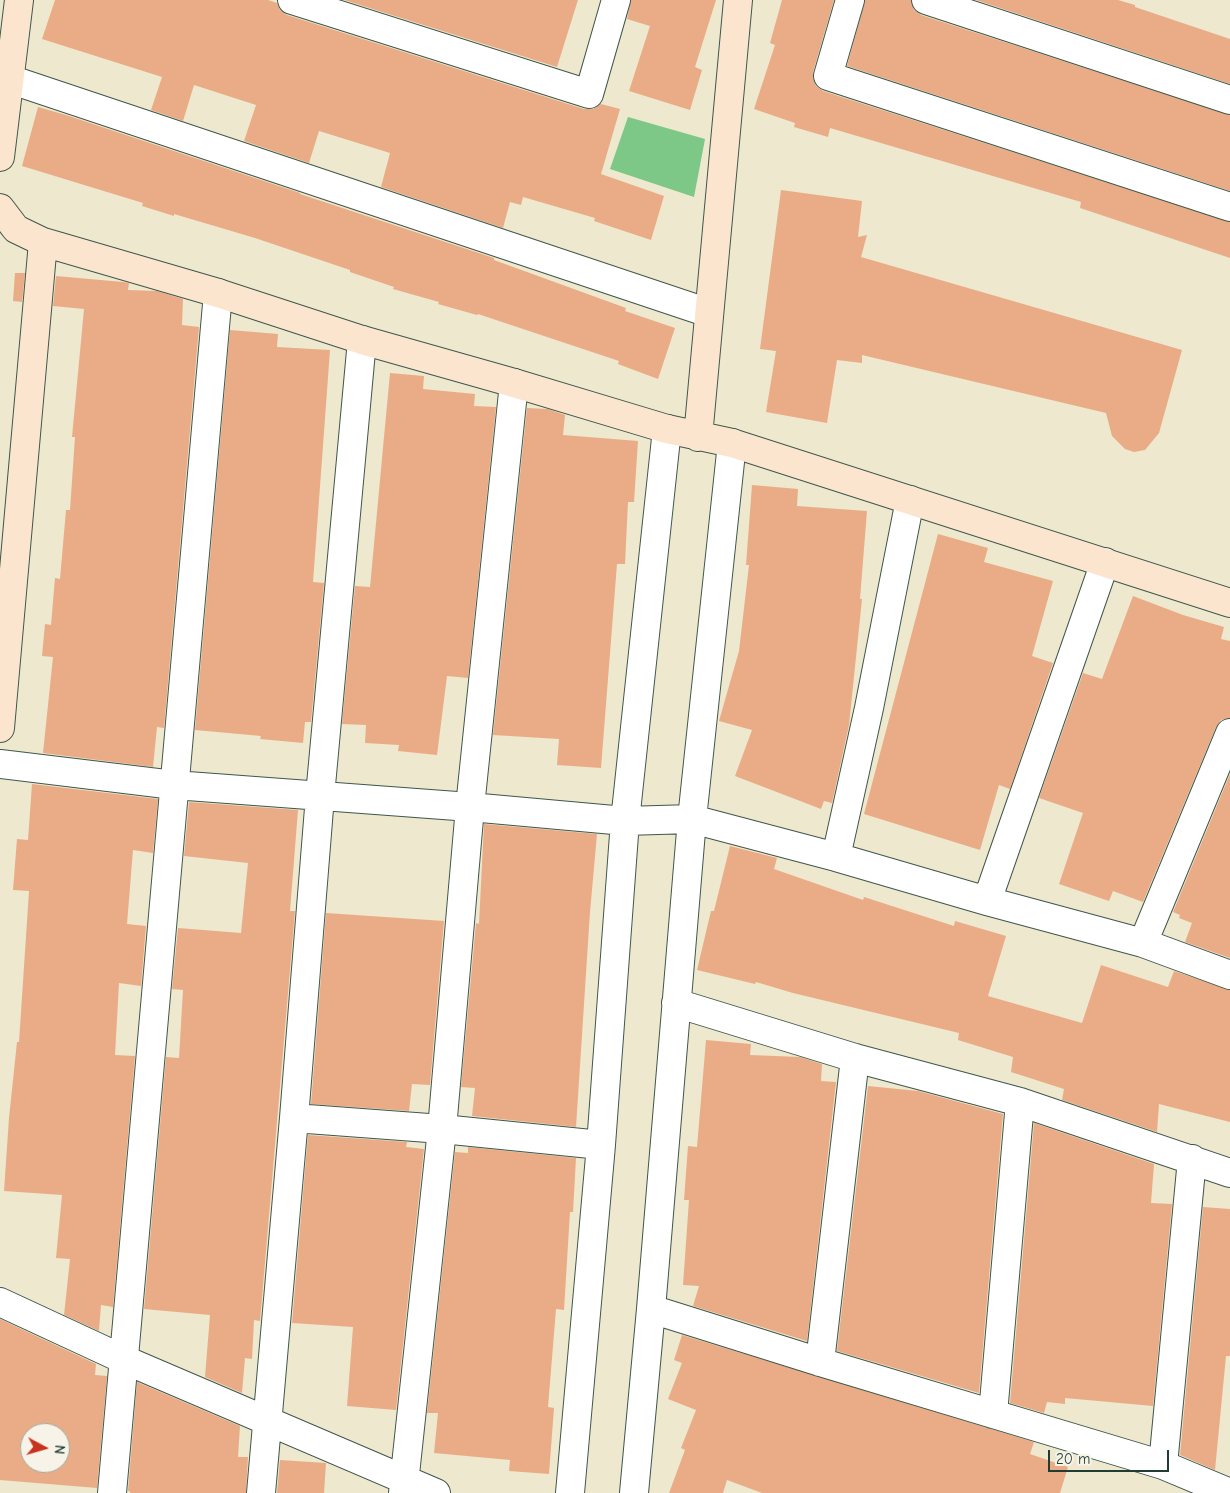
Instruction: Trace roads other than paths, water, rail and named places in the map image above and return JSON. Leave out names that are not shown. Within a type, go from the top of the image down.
[{"type":"street","points":[[0,157],[19,0]]},
{"type":"street","points":[[292,0],[330,6],[589,94],[616,0]]},
{"type":"street","points":[[698,437],[738,0]]},
{"type":"street","points":[[850,0],[828,76],[1230,207]]},
{"type":"street","points":[[926,0],[1230,100]]},
{"type":"street","points":[[9,79],[709,313]]},
{"type":"street","points":[[0,208],[16,229],[43,242],[218,293],[362,340],[667,429],[732,443],[1230,603]]},
{"type":"street","points":[[0,728],[43,242]]},
{"type":"street","points":[[112,1493],[218,293]]},
{"type":"street","points":[[261,1493],[320,796],[362,340]]},
{"type":"street","points":[[404,1486],[442,1129],[470,807],[514,383]]},
{"type":"street","points":[[570,1493],[601,1145],[626,821],[667,429]]},
{"type":"street","points":[[634,1493],[652,1309],[692,819],[732,443]]},
{"type":"street","points":[[836,857],[869,708],[910,500]]},
{"type":"street","points":[[987,901],[1105,562]]},
{"type":"street","points":[[1143,943],[1230,733]]},
{"type":"street","points":[[0,764],[174,785],[470,807],[626,821],[692,819],[836,857],[987,901],[1143,943],[1230,975]]},
{"type":"street","points":[[676,1003],[855,1058],[1020,1102],[1230,1173]]},
{"type":"street","points":[[820,1362],[855,1058]]},
{"type":"street","points":[[993,1414],[1020,1102]]},
{"type":"street","points":[[294,1118],[442,1129],[601,1145]]},
{"type":"street","points":[[1163,1465],[1192,1160]]},
{"type":"street","points":[[0,1302],[125,1360],[267,1421],[404,1486],[436,1493]]},
{"type":"street","points":[[652,1309],[820,1362],[1163,1465],[1230,1493]]}]
